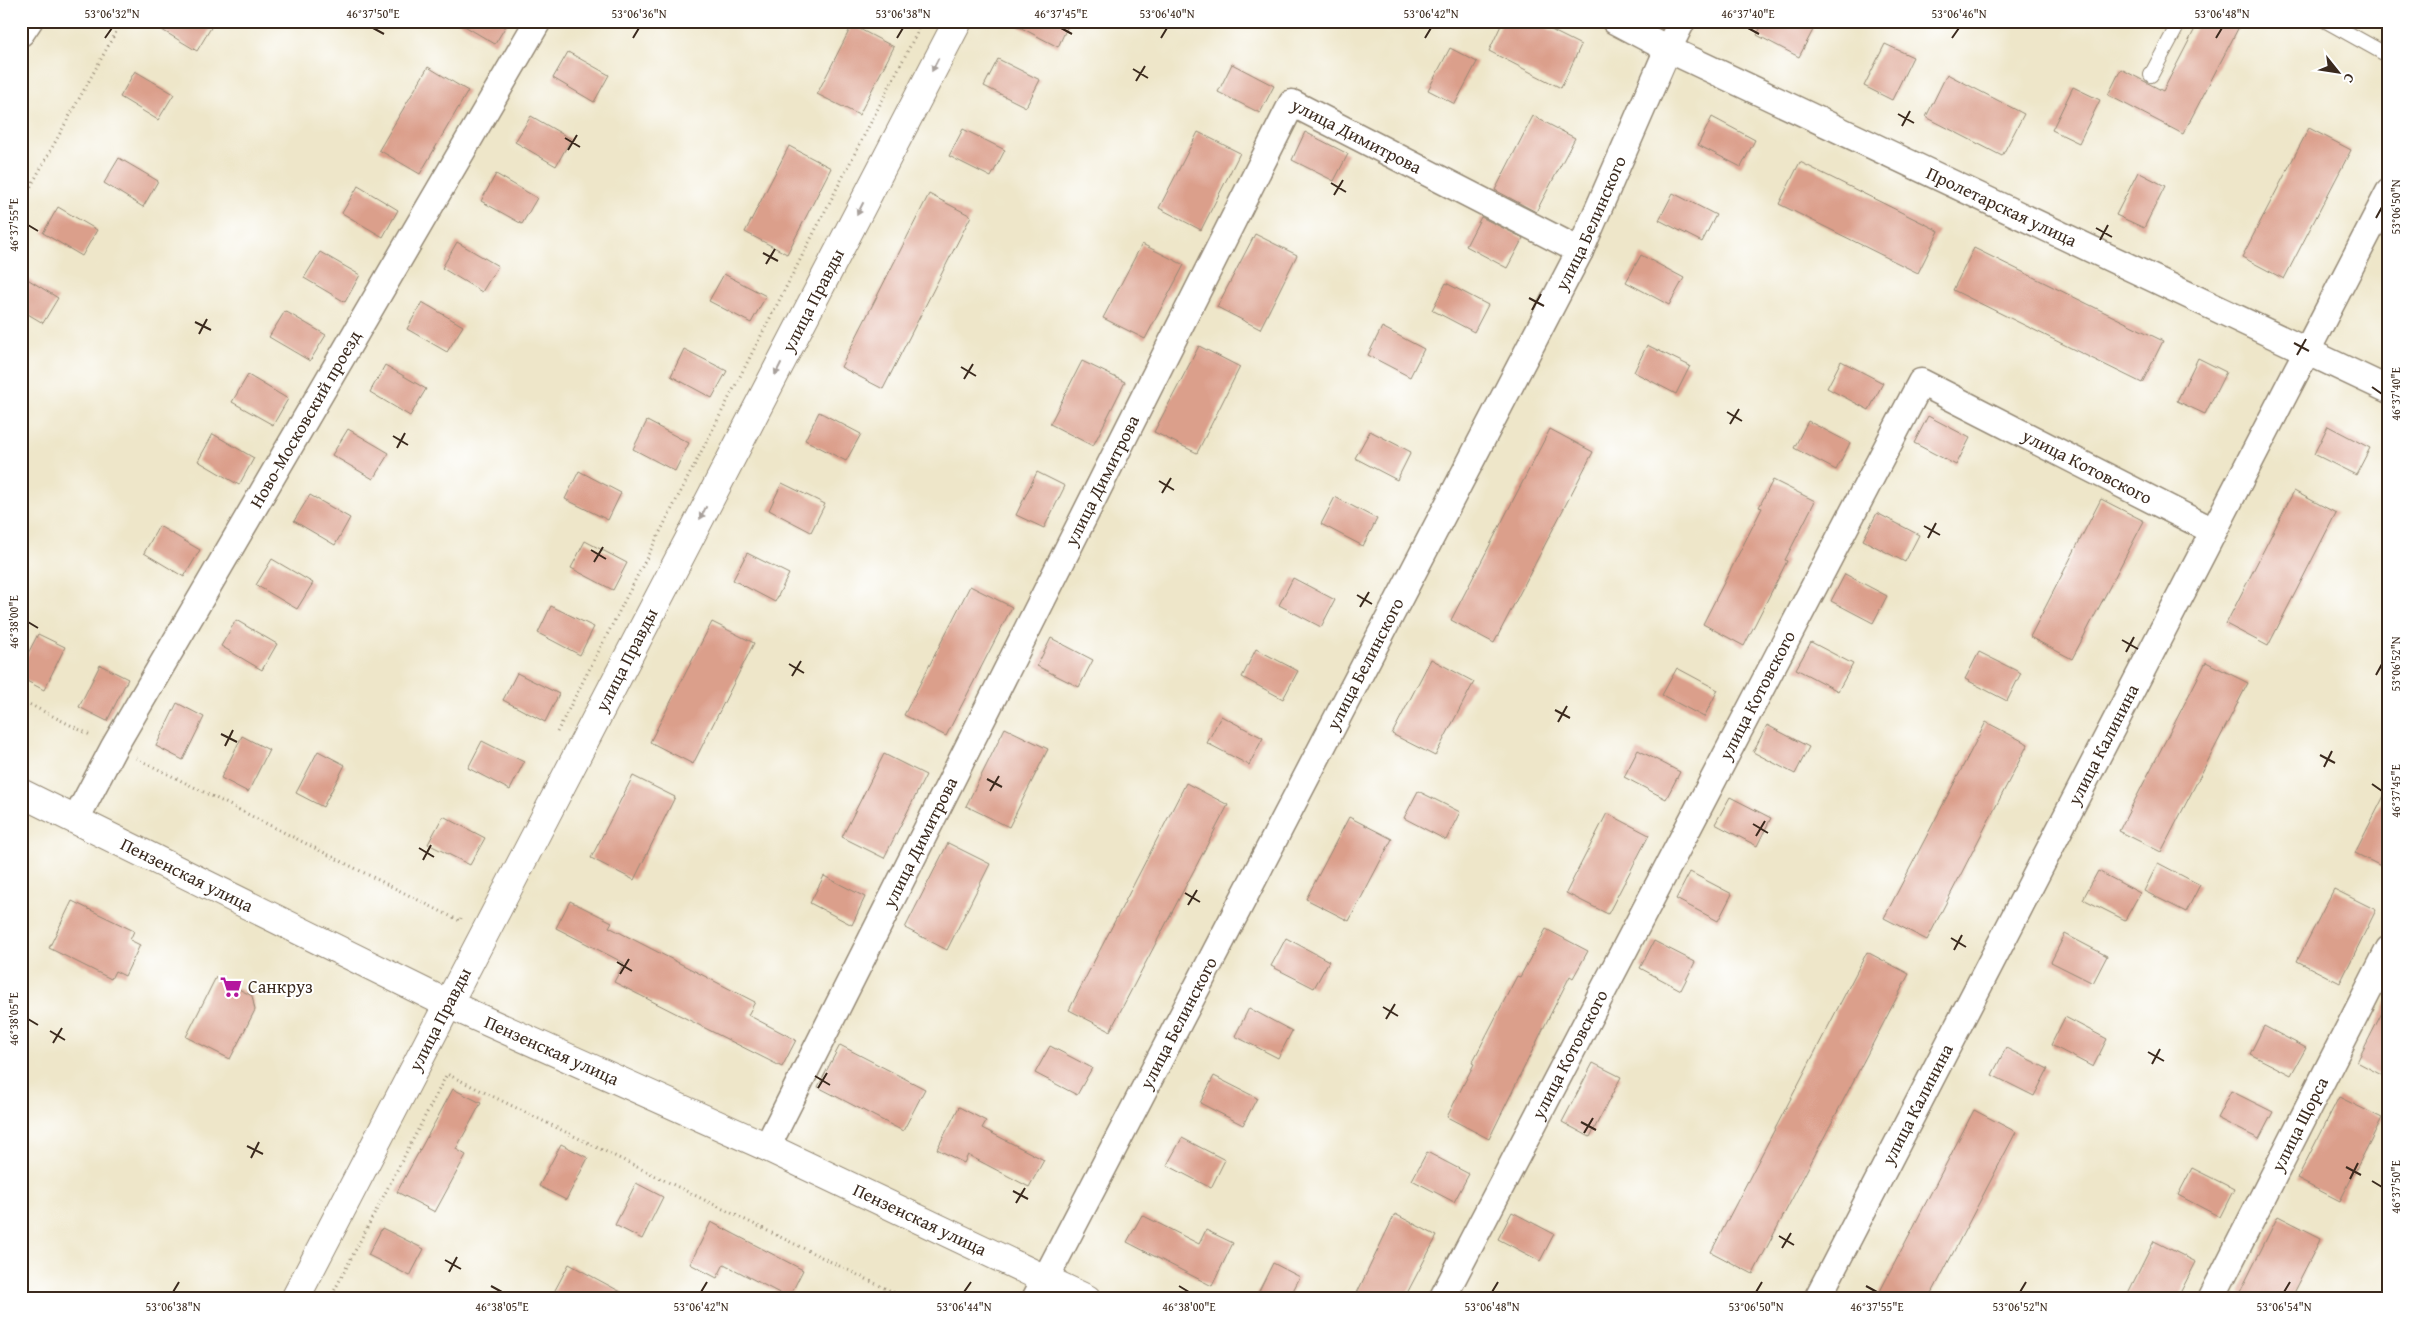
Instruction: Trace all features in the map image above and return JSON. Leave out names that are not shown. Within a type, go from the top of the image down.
[{"type":"street","points":[[21,33],[29,21]]},
{"type":"street","name":"Ново-Московский проезд","points":[[76,819],[114,747],[538,21]]},
{"type":"street","name":"улица Правды","points":[[295,1299],[958,21]]},
{"type":"street","name":"Пролетарская улица","points":[[1615,21],[1668,49],[2389,390]]},
{"type":"street","name":"улица Белинского","points":[[1040,1288],[1580,251],[1682,21]]},
{"type":"street","name":"улица Димитрова","points":[[766,1147],[1292,103],[1580,251]]},
{"type":"street","name":"улица Калинина","points":[[1817,1299],[2389,192]]},
{"type":"street","name":"улица Котовского","points":[[1442,1299],[1921,382],[2213,530]]},
{"type":"street","name":"Пензенская улица","points":[[21,793],[448,1004],[766,1147],[1040,1288],[1088,1299]]},
{"type":"street","name":"улица Щорса","points":[[2210,1299],[2389,949]]},
{"type":"lane","points":[[2151,75],[2180,21]]},
{"type":"lane","points":[[2326,21],[2389,56]]},
{"type":"path","points":[[21,204],[122,21]]},
{"type":"path","points":[[555,736],[923,21]]},
{"type":"path","points":[[21,700],[460,921],[464,912]]},
{"type":"path","points":[[330,1299],[447,1074],[907,1299]]},
{"type":"building","points":[[147,21],[215,21],[197,51]]},
{"type":"building","points":[[456,21],[509,21],[495,44]]},
{"type":"building","points":[[1008,21],[1070,21],[1058,47]]},
{"type":"building","points":[[1503,21],[1533,21],[1581,45],[1561,88],[1489,51]]},
{"type":"building","points":[[1764,21],[1797,21],[1813,30],[1799,57],[1757,35]]},
{"type":"building","points":[[2199,21],[2242,21],[2183,134],[2108,95],[2121,69],[2163,91]]},
{"type":"building","points":[[852,25],[894,47],[859,115],[817,94]]},
{"type":"building","points":[[1885,44],[1913,57],[1892,100],[1864,86]]},
{"type":"building","points":[[1450,48],[1477,62],[1455,104],[1428,90]]},
{"type":"building","points":[[568,52],[609,75],[594,102],[553,78]]},
{"type":"building","points":[[998,59],[1040,80],[1026,107],[984,86]]},
{"type":"building","points":[[1232,64],[1274,86],[1260,113],[1218,92]]},
{"type":"building","points":[[428,67],[468,91],[420,174],[379,150]]},
{"type":"building","points":[[135,71],[174,94],[158,120],[120,97]]},
{"type":"building","points":[[1947,74],[2024,114],[2002,156],[1926,117]]},
{"type":"building","points":[[2073,87],[2100,100],[2079,143],[2052,130]]},
{"type":"building","points":[[531,116],[571,139],[556,166],[515,142]]},
{"type":"building","points":[[1533,116],[1575,138],[1536,212],[1495,190]]},
{"type":"building","points":[[1712,117],[1755,140],[1741,167],[1698,145]]},
{"type":"building","points":[[2309,128],[2351,150],[2284,279],[2242,257]]},
{"type":"building","points":[[963,129],[1005,150],[991,177],[949,156]]},
{"type":"building","points":[[1198,132],[1240,153],[1201,230],[1159,208]]},
{"type":"building","points":[[1305,132],[1348,154],[1334,181],[1292,160]]},
{"type":"building","points":[[789,146],[831,168],[787,254],[745,232]]},
{"type":"building","points":[[119,158],[158,181],[143,207],[104,183]]},
{"type":"building","points":[[1800,162],[1939,231],[1918,273],[1779,204]]},
{"type":"building","points":[[2138,172],[2165,186],[2144,228],[2116,215]]},
{"type":"building","points":[[496,174],[537,198],[522,224],[481,201]]},
{"type":"building","points":[[358,186],[398,210],[383,237],[342,213]]},
{"type":"building","points":[[1673,193],[1716,215],[1702,242],[1659,220]]},
{"type":"building","points":[[929,194],[971,216],[883,389],[841,367]]},
{"type":"building","points":[[58,207],[97,230],[82,256],[43,233]]},
{"type":"building","points":[[1481,217],[1523,238],[1507,268],[1466,246]]},
{"type":"building","points":[[1255,234],[1297,255],[1260,329],[1217,307]]},
{"type":"building","points":[[457,242],[498,266],[482,292],[442,268]]},
{"type":"building","points":[[1142,244],[1184,265],[1145,339],[1103,318]]},
{"type":"building","points":[[1974,248],[2163,341],[2142,383],[1953,290]]},
{"type":"building","points":[[320,252],[360,275],[345,302],[304,278]]},
{"type":"building","points":[[1641,255],[1684,278],[1669,305],[1626,282]]},
{"type":"building","points":[[724,274],[766,296],[751,323],[709,301]]},
{"type":"building","points":[[21,275],[58,298],[43,323],[21,310]]},
{"type":"building","points":[[1446,283],[1488,305],[1474,332],[1432,310]]},
{"type":"building","points":[[422,302],[463,326],[447,352],[407,329]]},
{"type":"building","points":[[285,311],[326,335],[310,361],[269,337]]},
{"type":"building","points":[[1382,327],[1424,349],[1410,377],[1368,355]]},
{"type":"building","points":[[1647,345],[1690,366],[1676,394],[1634,372]]},
{"type":"building","points":[[1199,346],[1240,367],[1197,453],[1154,432]]},
{"type":"building","points":[[684,349],[727,371],[712,398],[671,376]]},
{"type":"building","points":[[2198,358],[2226,372],[2205,414],[2177,401]]},
{"type":"building","points":[[1082,361],[1125,382],[1093,446],[1050,424]]},
{"type":"building","points":[[1841,361],[1883,383],[1869,410],[1827,388]]},
{"type":"building","points":[[385,365],[426,389],[410,416],[370,392]]},
{"type":"building","points":[[248,375],[288,399],[273,425],[232,402]]},
{"type":"building","points":[[819,412],[861,434],[846,461],[805,440]]},
{"type":"building","points":[[1928,416],[1970,438],[1956,465],[1914,443]]},
{"type":"building","points":[[647,421],[689,443],[675,471],[633,449]]},
{"type":"building","points":[[1808,421],[1850,443],[1836,470],[1794,448]]},
{"type":"building","points":[[2328,426],[2370,448],[2356,475],[2314,454]]},
{"type":"building","points":[[348,429],[389,453],[373,479],[332,455]]},
{"type":"building","points":[[1550,429],[1593,452],[1494,643],[1451,620]]},
{"type":"building","points":[[1370,431],[1411,452],[1397,480],[1355,458]]},
{"type":"building","points":[[213,434],[254,458],[239,485],[198,461]]},
{"type":"building","points":[[579,471],[621,493],[608,520],[565,499]]},
{"type":"building","points":[[1037,472],[1065,486],[1044,528],[1016,515]]},
{"type":"building","points":[[1773,480],[1815,501],[1744,646],[1703,624],[1762,508],[1759,507]]},
{"type":"building","points":[[782,483],[825,504],[811,532],[769,510]]},
{"type":"building","points":[[2294,491],[2336,513],[2268,646],[2226,624]]},
{"type":"building","points":[[310,495],[350,518],[335,545],[294,521]]},
{"type":"building","points":[[1335,497],[1377,519],[1363,546],[1321,524]]},
{"type":"building","points":[[2101,499],[2144,521],[2072,659],[2030,637]]},
{"type":"building","points":[[1877,513],[1919,535],[1905,562],[1863,540]]},
{"type":"building","points":[[159,526],[200,550],[184,577],[144,553]]},
{"type":"building","points":[[585,541],[627,563],[613,590],[571,568]]},
{"type":"building","points":[[747,553],[789,574],[775,602],[733,580]]},
{"type":"building","points":[[272,559],[313,583],[297,609],[256,585]]},
{"type":"building","points":[[1845,574],[1887,596],[1873,623],[1831,601]]},
{"type":"building","points":[[1293,578],[1335,600],[1321,627],[1279,605]]},
{"type":"building","points":[[970,586],[1012,607],[946,736],[904,715]]},
{"type":"building","points":[[551,606],[594,627],[580,655],[538,633]]},
{"type":"building","points":[[236,620],[277,644],[262,670],[221,646]]},
{"type":"building","points":[[712,622],[754,643],[693,764],[650,742]]},
{"type":"building","points":[[38,634],[65,647],[44,690],[21,678],[21,667]]},
{"type":"building","points":[[1051,638],[1093,660],[1079,687],[1037,666]]},
{"type":"building","points":[[1811,642],[1853,664],[1838,691],[1796,669]]},
{"type":"building","points":[[1256,649],[1298,671],[1283,699],[1242,677]]},
{"type":"building","points":[[1979,652],[2021,673],[2007,701],[1965,679]]},
{"type":"building","points":[[1431,659],[1474,682],[1435,756],[1392,734]]},
{"type":"building","points":[[2206,662],[2248,683],[2161,852],[2119,831]]},
{"type":"building","points":[[100,665],[128,679],[107,721],[79,707]]},
{"type":"building","points":[[1677,668],[1718,690],[1704,717],[1662,695]]},
{"type":"building","points":[[517,673],[559,694],[545,722],[503,700]]},
{"type":"building","points":[[177,703],[204,717],[183,760],[156,746]]},
{"type":"building","points":[[1221,716],[1263,738],[1249,765],[1207,743]]},
{"type":"building","points":[[1986,722],[2028,744],[1927,940],[1884,918]]},
{"type":"building","points":[[1767,725],[1809,747],[1795,774],[1753,752]]},
{"type":"building","points":[[1005,728],[1048,749],[1009,827],[966,806]]},
{"type":"building","points":[[242,736],[269,750],[248,792],[221,778]]},
{"type":"building","points":[[482,741],[524,762],[510,790],[468,768]]},
{"type":"building","points":[[1638,750],[1680,772],[1666,799],[1624,777]]},
{"type":"building","points":[[318,751],[345,765],[323,807],[296,793]]},
{"type":"building","points":[[884,754],[926,775],[884,858],[842,837]]},
{"type":"building","points":[[633,776],[675,797],[634,880],[591,858]]},
{"type":"building","points":[[1186,783],[1228,805],[1110,1031],[1069,1010]]},
{"type":"building","points":[[2389,786],[2389,870],[2355,853]]},
{"type":"building","points":[[1418,791],[1460,812],[1446,840],[1404,818]]},
{"type":"building","points":[[1730,797],[1771,818],[1757,846],[1715,824]]},
{"type":"building","points":[[1607,813],[1649,835],[1608,914],[1566,893]]},
{"type":"building","points":[[443,816],[485,838],[470,865],[428,844]]},
{"type":"building","points":[[1349,817],[1392,839],[1349,921],[1306,899]]},
{"type":"building","points":[[948,843],[990,864],[947,950],[905,928]]},
{"type":"building","points":[[2158,863],[2200,885],[2186,912],[2144,891]]},
{"type":"building","points":[[2098,871],[2140,893],[2125,920],[2083,899]]},
{"type":"building","points":[[1690,872],[1732,894],[1718,921],[1676,899]]},
{"type":"building","points":[[824,876],[865,897],[852,925],[810,903]]},
{"type":"building","points":[[2334,889],[2376,910],[2340,983],[2297,961]]},
{"type":"building","points":[[72,901],[134,931],[130,940],[140,945],[125,976],[115,971],[111,979],[49,948]]},
{"type":"building","points":[[570,901],[612,922],[609,927],[755,1002],[748,1015],[796,1040],[782,1067],[614,982],[624,963],[556,928]]},
{"type":"building","points":[[1546,929],[1588,951],[1573,978],[1570,976],[1489,1139],[1447,1117],[1474,1064],[1472,1063],[1517,976],[1520,977]]},
{"type":"building","points":[[2065,934],[2107,956],[2093,983],[2051,962]]},
{"type":"building","points":[[1286,938],[1329,961],[1314,988],[1271,966]]},
{"type":"building","points":[[1654,941],[1695,962],[1681,990],[1640,968]]},
{"type":"building","points":[[1867,952],[1909,974],[1753,1274],[1711,1252]]},
{"type":"building","points":[[216,977],[252,996],[255,1010],[230,1059],[186,1037]]},
{"type":"building","points":[[2389,999],[2389,1079],[2357,1062]]},
{"type":"building","points":[[1249,1008],[1292,1031],[1278,1058],[1235,1036]]},
{"type":"building","points":[[2065,1017],[2107,1039],[2093,1067],[2051,1045]]},
{"type":"building","points":[[2264,1026],[2306,1048],[2291,1075],[2250,1054]]},
{"type":"building","points":[[840,1045],[925,1089],[903,1131],[818,1087]]},
{"type":"building","points":[[1050,1046],[1092,1068],[1077,1095],[1035,1073]]},
{"type":"building","points":[[2006,1048],[2048,1069],[2034,1096],[1992,1075]]},
{"type":"building","points":[[1593,1063],[1621,1077],[1590,1137],[1562,1122]]},
{"type":"building","points":[[1214,1076],[1257,1098],[1243,1125],[1200,1103]]},
{"type":"building","points":[[453,1089],[481,1103],[456,1149],[466,1155],[435,1212],[397,1192]]},
{"type":"building","points":[[2231,1091],[2273,1112],[2259,1139],[2217,1118]]},
{"type":"building","points":[[2339,1097],[2382,1118],[2340,1201],[2297,1179]]},
{"type":"building","points":[[959,1107],[986,1121],[982,1128],[1044,1160],[1029,1187],[968,1155],[964,1163],[937,1149]]},
{"type":"building","points":[[1974,1110],[2016,1132],[1929,1299],[1876,1299]]},
{"type":"building","points":[[1182,1138],[1225,1160],[1211,1188],[1167,1165]]},
{"type":"building","points":[[561,1144],[588,1158],[566,1200],[539,1186]]},
{"type":"building","points":[[1427,1152],[1469,1174],[1454,1202],[1412,1180]]},
{"type":"building","points":[[2192,1168],[2234,1189],[2220,1217],[2178,1195]]},
{"type":"building","points":[[636,1183],[663,1197],[642,1239],[615,1225]]},
{"type":"building","points":[[1512,1212],[1554,1234],[1540,1261],[1498,1239]]},
{"type":"building","points":[[1395,1214],[1437,1236],[1404,1299],[1369,1299],[1357,1293]]},
{"type":"building","points":[[1142,1215],[1199,1244],[1206,1230],[1233,1243],[1212,1286],[1127,1242]]},
{"type":"building","points":[[2278,1216],[2321,1238],[2290,1299],[2253,1299],[2240,1292]]},
{"type":"building","points":[[711,1222],[803,1270],[789,1298],[724,1264],[717,1278],[690,1264]]},
{"type":"building","points":[[382,1228],[424,1249],[410,1276],[368,1255]]},
{"type":"building","points":[[2154,1241],[2196,1262],[2177,1299],[2125,1299]]},
{"type":"building","points":[[1273,1263],[1300,1277],[1289,1299],[1255,1299]]},
{"type":"building","points":[[569,1264],[634,1299],[568,1299],[554,1292]]},
{"type":"place","name":"Санкруз","points":[[231,987]]}]
